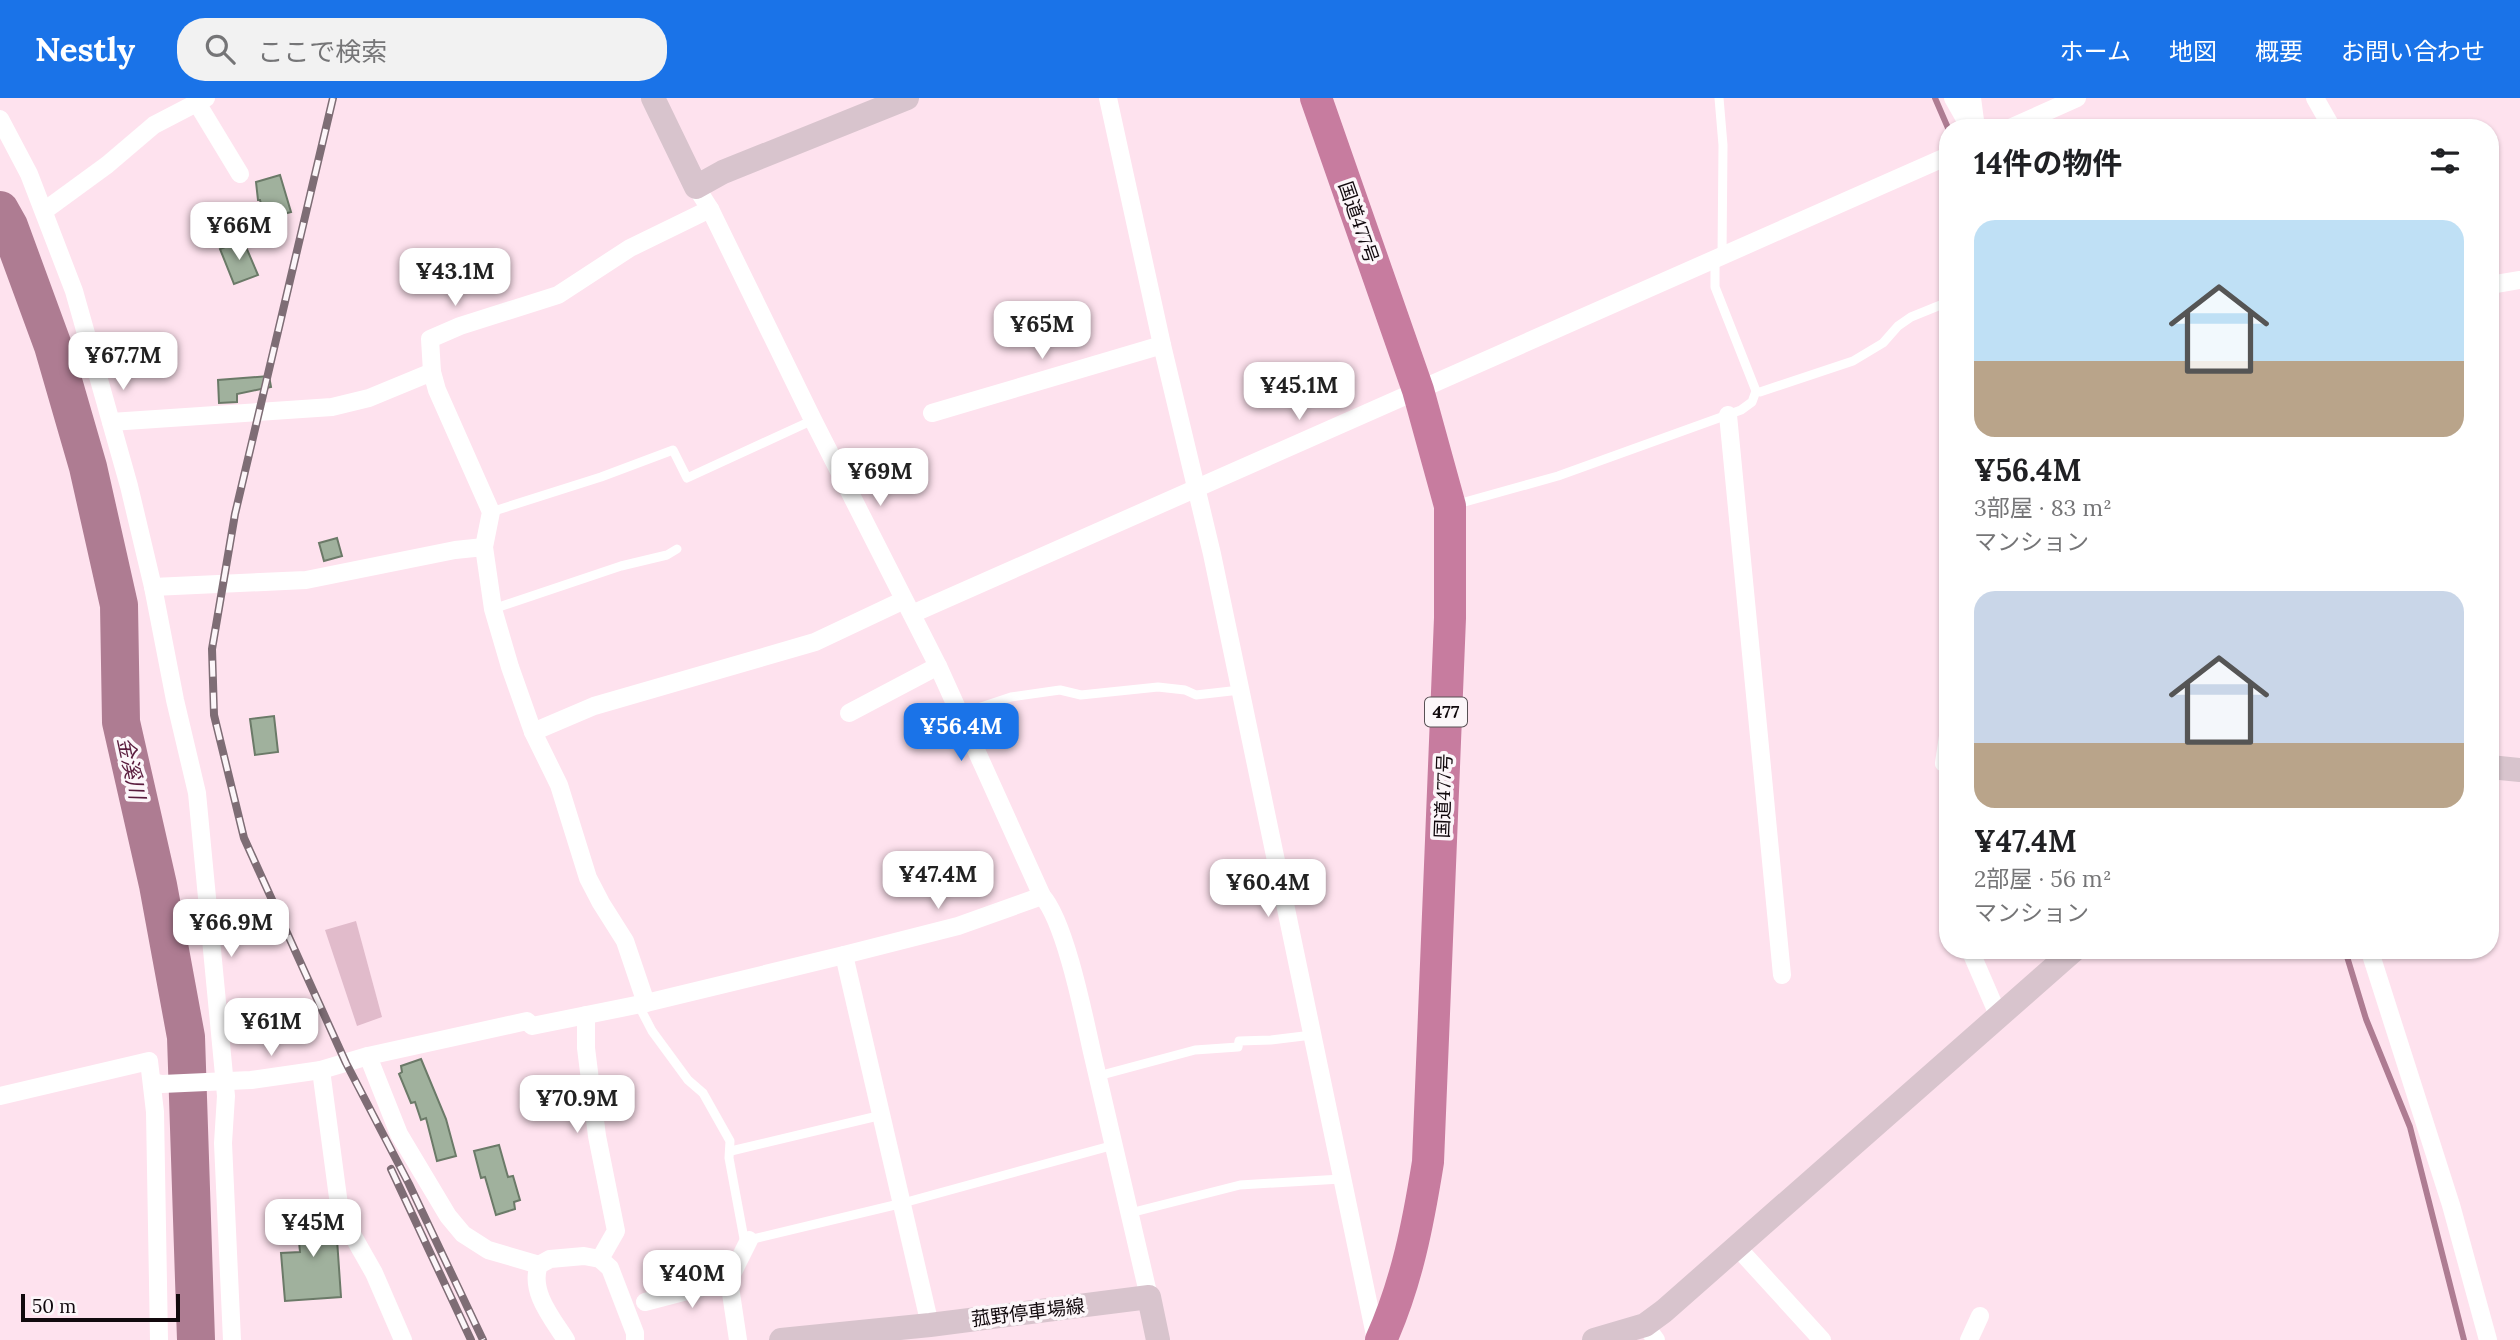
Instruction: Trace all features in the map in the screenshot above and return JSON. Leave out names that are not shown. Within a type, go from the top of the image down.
[{"type":"highway","name":"国道477号","points":[[1316,98],[1418,390],[1450,506],[1450,618],[1428,1162],[1407,1271],[1379,1340]]},
{"type":"street","points":[[653,98],[938,667],[1042,896],[1049,903],[1066,947],[1158,1340]]},
{"type":"street","points":[[696,187],[865,106],[907,98]]},
{"type":"street","points":[[1108,98],[1162,345],[1212,554],[1341,1179],[1379,1340]]},
{"type":"street","points":[[1953,98],[1965,119]]},
{"type":"street","points":[[1972,98],[1975,119]]},
{"type":"street","points":[[2030,119],[2077,98]]},
{"type":"street","points":[[2315,98],[2327,119]]},
{"type":"street","points":[[39,207],[107,165],[154,125],[202,101],[240,174]]},
{"type":"street","points":[[0,119],[74,291],[153,587],[197,793],[220,1082],[226,1096],[223,1143],[232,1340]]},
{"type":"street","points":[[533,732],[594,706],[815,642],[1196,490],[1939,160]]},
{"type":"street","points":[[642,1003],[625,942],[588,878],[559,785],[533,732],[510,667],[494,609],[484,547],[491,512],[438,390],[432,372],[430,339],[437,334],[558,296],[630,248],[710,209]]},
{"type":"street","points":[[2499,284],[2520,280]]},
{"type":"street","points":[[932,413],[1162,345]]},
{"type":"street","points":[[111,422],[331,407],[369,398],[432,372]]},
{"type":"street","points":[[1728,415],[1782,975]]},
{"type":"street","points":[[153,587],[306,580],[455,550],[484,547]]},
{"type":"street","points":[[849,713],[938,667]]},
{"type":"street","points":[[2499,769],[2520,771]]},
{"type":"street","points":[[157,1083],[251,1080],[321,1070],[368,1056],[527,1021],[532,1026],[586,1015],[958,926],[1042,896]]},
{"type":"street","points":[[844,955],[930,1325]]},
{"type":"street","points":[[1974,959],[1999,1017]]},
{"type":"street","points":[[1594,1340],[1620,1334],[1651,1333],[1738,1248],[2064,959]]},
{"type":"street","points":[[2372,959],[2451,1205],[2488,1340]]},
{"type":"street","points":[[586,1015],[586,1048],[597,1136],[616,1231],[600,1259]]},
{"type":"street","points":[[368,1056],[399,1134],[448,1216],[463,1234],[488,1250],[539,1265]]},
{"type":"street","points":[[0,1096],[149,1061],[157,1083],[159,1340]]},
{"type":"street","points":[[321,1070],[339,1205],[352,1236],[374,1273],[403,1340]]},
{"type":"street","points":[[738,1340],[729,1280],[747,1244]]},
{"type":"street","points":[[1738,1248],[1822,1340]]},
{"type":"street","points":[[566,1340],[537,1289],[535,1275],[539,1265],[550,1259],[584,1256],[600,1259],[610,1268],[635,1333],[635,1340]]},
{"type":"street","points":[[646,1302],[729,1280]]},
{"type":"street","name":"菰野停車場線","points":[[780,1340],[930,1325],[1149,1297]]},
{"type":"street","points":[[1969,1340],[1980,1316]]},
{"type":"lane","points":[[1450,506],[1558,476],[1728,415],[1752,402],[1756,391],[1715,287],[1723,145],[1719,98]]},
{"type":"lane","points":[[1756,391],[1760,392],[1853,361],[1883,343],[1898,326],[1911,317],[1939,306]]},
{"type":"lane","points":[[491,512],[601,477],[673,450],[687,478],[813,420]]},
{"type":"lane","points":[[494,609],[621,566],[667,555],[677,549]]},
{"type":"lane","points":[[960,714],[1011,697],[1060,690],[1081,695],[1158,687],[1185,690],[1196,695],[1240,690]]},
{"type":"lane","points":[[642,1003],[652,1031],[688,1080],[703,1093],[730,1141],[729,1158],[747,1244],[1114,1145]]},
{"type":"lane","points":[[1098,1076],[1195,1050],[1238,1047],[1239,1041],[1311,1035]]},
{"type":"lane","points":[[731,1151],[882,1115]]},
{"type":"lane","points":[[1130,1213],[1240,1185],[1341,1179]]},
{"type":"shaded area","points":[[356,921],[382,1017],[357,1026],[325,930]]},
{"type":"building","points":[[280,175],[291,212],[265,219],[258,200],[256,182]]},
{"type":"building","points":[[243,240],[258,275],[234,284],[220,249]]},
{"type":"building","points":[[269,376],[271,387],[237,394],[237,402],[219,403],[218,380]]},
{"type":"building","points":[[337,538],[342,556],[324,561],[319,543]]},
{"type":"building","points":[[274,716],[278,752],[255,755],[250,719]]},
{"type":"building","points":[[421,1059],[446,1119],[456,1156],[437,1161],[426,1118],[421,1120],[415,1102],[411,1103],[399,1074],[402,1072],[401,1066]]},
{"type":"building","points":[[499,1145],[508,1177],[513,1176],[520,1200],[514,1202],[515,1209],[496,1215],[485,1177],[481,1178],[474,1151]]},
{"type":"building","points":[[328,1207],[336,1225],[341,1297],[285,1301],[281,1253],[300,1252],[296,1210]]},
{"type":"waterway","points":[[1935,98],[1944,119]]},
{"type":"waterway","name":"金溪川","points":[[0,210],[9,226],[53,346],[88,467],[119,605],[121,722],[158,885],[186,1037],[196,1340]]},
{"type":"waterway","points":[[2348,959],[2366,1019],[2410,1127],[2464,1340]]},
{"type":"railway","points":[[333,98],[235,514],[212,649],[214,715],[244,838],[346,1063],[409,1184],[483,1340]]},
{"type":"railway","points":[[391,1169],[471,1340]]}]
